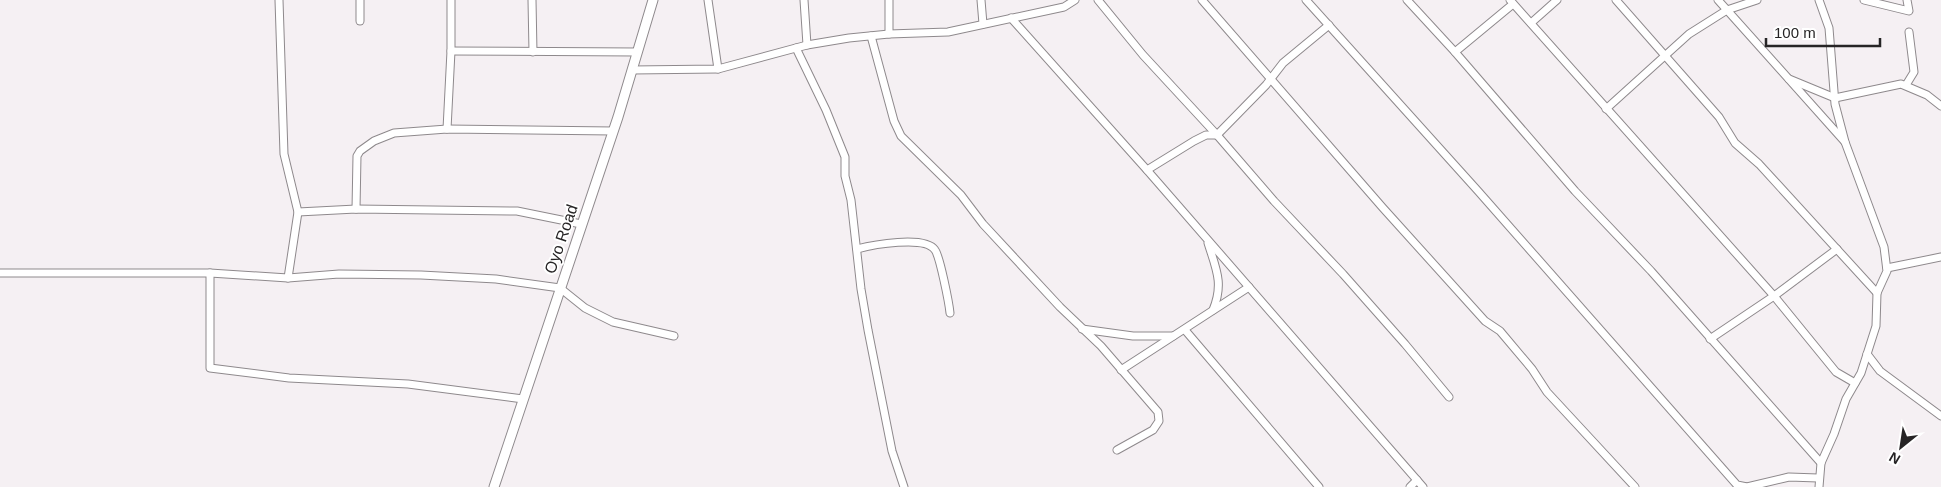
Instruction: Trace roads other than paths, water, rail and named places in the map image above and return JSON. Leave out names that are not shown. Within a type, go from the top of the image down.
[{"type":"street","points":[[279,0],[284,154],[298,212],[288,278]]},
{"type":"street","points":[[360,0],[360,21]]},
{"type":"street","points":[[447,129],[451,51],[451,0]]},
{"type":"street","points":[[532,0],[533,52]]},
{"type":"street","name":"Oyo Road","points":[[494,487],[613,131],[653,0]]},
{"type":"street","points":[[708,0],[718,68]]},
{"type":"street","points":[[804,0],[807,45]]},
{"type":"street","points":[[889,0],[889,34]]},
{"type":"street","points":[[981,0],[984,24]]},
{"type":"street","points":[[632,70],[718,68],[807,45],[889,34],[948,32],[1064,7],[1075,0]]},
{"type":"street","points":[[1098,0],[1143,55],[1217,135],[1274,201],[1343,274],[1449,397]]},
{"type":"street","points":[[1202,0],[1271,77],[1383,208],[1485,320],[1500,331],[1532,369],[1548,392],[1635,487]]},
{"type":"street","points":[[1306,0],[1737,485],[1747,487],[1790,477],[1818,478]]},
{"type":"street","points":[[1407,0],[1456,52],[1575,191],[1651,271],[1820,463]]},
{"type":"street","points":[[1531,23],[1557,0]]},
{"type":"street","points":[[1616,0],[1719,117],[1736,142],[1759,164],[1877,293]]},
{"type":"street","points":[[1718,0],[1845,142]]},
{"type":"street","points":[[1606,109],[1688,34],[1727,10],[1757,0]]},
{"type":"street","points":[[1818,0],[1829,28],[1835,104],[1845,142],[1884,247],[1887,268],[1877,293],[1876,326],[1861,372],[1846,398],[1834,434],[1820,463],[1819,487]]},
{"type":"street","points":[[1864,0],[1909,12],[1907,0]]},
{"type":"street","points":[[1456,52],[1511,2],[1774,296],[1836,372],[1855,384]]},
{"type":"street","points":[[1011,18],[1148,170],[1423,487]]},
{"type":"street","points":[[1148,170],[1206,135],[1217,135],[1298,50],[1329,25]]},
{"type":"street","points":[[1906,85],[1914,72],[1909,32]]},
{"type":"street","points":[[871,36],[894,121],[901,136],[961,195],[983,224],[1082,329],[1101,346],[1158,412],[1159,421],[1153,430],[1117,450]]},
{"type":"street","points":[[796,48],[826,110],[845,157],[845,176],[851,200],[865,314],[892,451],[904,487]]},
{"type":"street","points":[[451,51],[637,52]]},
{"type":"street","points":[[1786,78],[1835,98],[1900,84],[1906,85],[1927,95],[1941,106]]},
{"type":"street","points":[[356,209],[357,156],[360,151],[374,141],[394,133],[447,129],[613,131]]},
{"type":"street","points":[[298,212],[356,209],[517,211],[581,224]]},
{"type":"street","points":[[1208,240],[1217,270],[1219,296],[1213,310]]},
{"type":"street","points":[[857,249],[898,242],[925,244],[934,248],[939,258],[950,313]]},
{"type":"street","points":[[1710,339],[1774,296],[1837,249]]},
{"type":"street","points":[[1887,268],[1941,257]]},
{"type":"street","points":[[0,273],[210,274],[288,278],[339,274],[421,275],[496,279],[560,288],[585,308],[612,322],[674,336]]},
{"type":"street","points":[[210,274],[210,368],[289,378],[408,384],[523,398]]},
{"type":"street","points":[[1121,370],[1186,330],[1249,287]]},
{"type":"street","points":[[1082,329],[1134,336],[1174,336]]},
{"type":"street","points":[[1186,330],[1319,487]]},
{"type":"street","points":[[1867,354],[1880,371],[1941,416]]},
{"type":"street","points":[[1410,487],[1417,480]]}]
